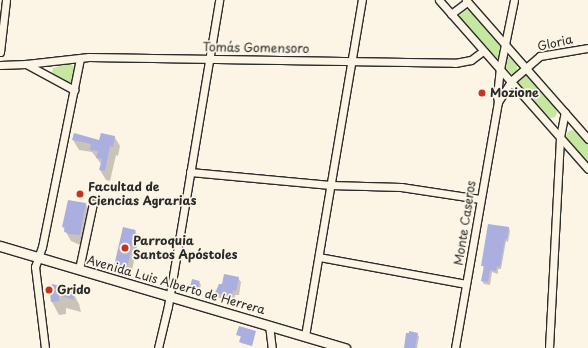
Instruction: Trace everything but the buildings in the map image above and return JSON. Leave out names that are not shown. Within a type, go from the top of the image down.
[{"type":"main road","name":"Avenida Luis Alberto de Herrera","points":[[0,246],[345,348]]},
{"type":"street","points":[[0,52],[6,0]]},
{"type":"street","points":[[156,348],[169,296],[219,0]]},
{"type":"street","points":[[305,336],[362,0]]},
{"type":"street","points":[[439,0],[588,169]]},
{"type":"street","name":"Monte Caseros","points":[[498,102],[496,96],[500,69],[514,0]]},
{"type":"street","points":[[451,14],[466,1],[526,67],[588,139]]},
{"type":"street","name":"Gloria","points":[[511,81],[540,56],[588,48]]},
{"type":"street","name":"Tomás Gomensoro","points":[[0,65],[26,64],[89,57],[351,60],[462,63],[472,60],[483,51]]},
{"type":"street","points":[[45,348],[35,271],[80,59]]},
{"type":"street","points":[[26,64],[74,90]]},
{"type":"street","name":"Monte Caseros","points":[[455,348],[498,102],[511,81]]},
{"type":"street","points":[[549,348],[560,137],[565,112]]},
{"type":"street","points":[[190,172],[330,185],[401,187],[480,199]]},
{"type":"street","points":[[79,269],[93,203]]},
{"type":"street","points":[[319,257],[466,284]]},
{"type":"street","points":[[269,325],[272,348]]},
{"type":"green space","points":[[466,10],[469,10],[500,46],[498,59],[460,18],[460,15]]},
{"type":"green space","points":[[506,57],[509,57],[517,65],[517,71],[513,75],[505,67]]},
{"type":"green space","points":[[70,63],[75,68],[71,82],[68,82],[52,73],[53,68]]},
{"type":"green space","points":[[523,74],[526,75],[556,109],[557,113],[555,117],[551,118],[547,116],[518,83],[518,80]]},
{"type":"green space","points":[[571,130],[576,131],[588,145],[588,163],[566,138],[567,133]]},
{"type":"place","name":"Mozione","points":[[482,93]]},
{"type":"place","name":"Facultad de Ciencias Agrarias","points":[[80,194]]},
{"type":"place","name":"Parroquia Santos Apóstoles","points":[[125,248]]},
{"type":"place","name":"Grido","points":[[49,290]]}]
